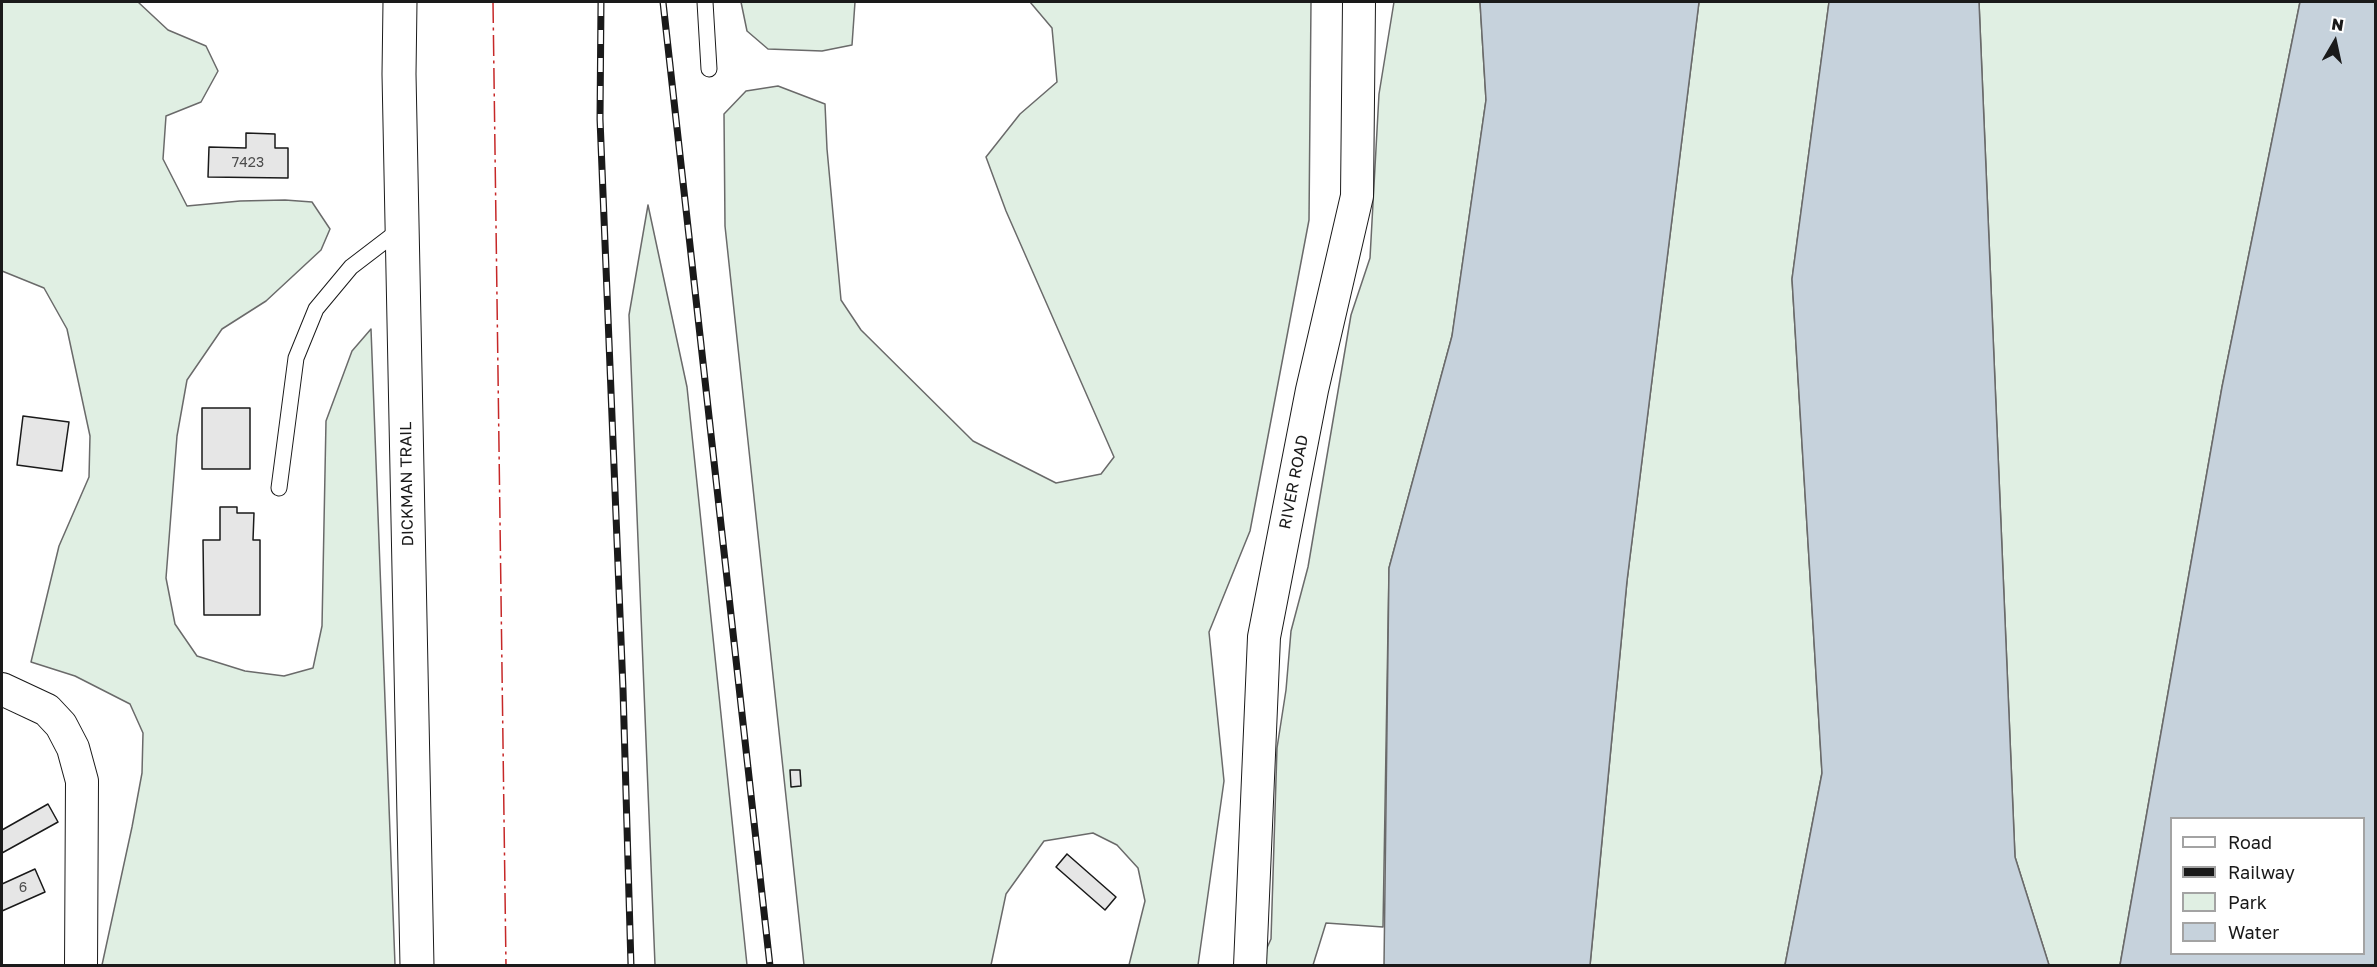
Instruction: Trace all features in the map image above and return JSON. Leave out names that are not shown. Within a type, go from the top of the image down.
[{"type":"street","name":"DICKMAN TRAIL","points":[[400,2],[402,228],[417,966]]},
{"type":"street","name":"RIVER ROAD","points":[[1250,966],[1264,637],[1312,390],[1357,196],[1359,2]]},
{"type":"street","points":[[2,689],[47,711],[61,725],[73,748],[82,781],[81,966]]},
{"type":"lane","points":[[705,2],[709,69]]},
{"type":"lane","points":[[279,488],[296,358],[316,309],[351,267],[402,228]]},
{"type":"green space","points":[[2,2],[138,2],[168,30],[206,46],[218,71],[201,102],[166,116],[163,159],[187,206],[240,201],[312,202],[330,229],[321,250],[266,301],[222,329],[187,380],[177,436],[166,578],[175,624],[197,656],[245,671],[284,676],[313,668],[322,626],[326,421],[352,351],[371,329],[395,965],[102,965],[142,773],[143,733],[130,704],[75,676],[31,662],[59,546],[89,477],[90,436],[67,329],[44,288],[2,271]]},
{"type":"green space","points":[[741,2],[855,2],[852,45],[822,51],[768,49],[747,31]]},
{"type":"green space","points":[[1030,2],[1311,2],[1309,220],[1250,531],[1209,632],[1224,781],[1198,965],[1129,965],[1145,901],[1138,868],[1117,845],[1093,833],[1044,841],[1006,894],[991,965],[804,965],[725,226],[724,114],[746,91],[778,86],[825,104],[841,300],[861,330],[973,441],[1056,483],[1101,474],[1114,457],[1006,211],[986,157],[1020,114],[1057,82],[1052,28]]},
{"type":"green space","points":[[1394,2],[1480,2],[1486,100],[1452,336],[1389,568],[1383,927],[1326,923],[1313,965],[1265,966],[1265,952],[1271,939],[1277,748],[1286,690],[1291,631],[1308,567],[1351,315],[1370,258],[1379,94]]},
{"type":"green space","points":[[1699,2],[1829,2],[1792,279],[1822,773],[1785,965],[1590,966],[1627,581]]},
{"type":"green space","points":[[1979,2],[2300,2],[2222,387],[2120,965],[2049,965],[2015,857]]},
{"type":"green space","points":[[648,205],[687,387],[747,965],[655,965],[629,315]]},
{"type":"water","points":[[1480,2],[1699,2],[1627,581],[1590,965],[1384,965],[1389,568],[1452,336],[1486,100]]},
{"type":"water","points":[[1829,2],[1979,2],[2015,857],[2049,965],[1785,965],[1822,773],[1792,279]]},
{"type":"water","points":[[2300,2],[2375,2],[2375,965],[2120,965],[2222,387]]},
{"type":"building","points":[[246,133],[275,134],[275,148],[288,148],[288,178],[208,177],[209,147],[246,148]]},
{"type":"building","points":[[202,408],[250,408],[250,469],[202,469]]},
{"type":"building","points":[[23,416],[69,422],[62,471],[17,465]]},
{"type":"building","points":[[220,507],[237,507],[237,513],[254,513],[253,540],[260,540],[260,615],[204,615],[203,540],[220,540]]},
{"type":"building","points":[[790,770],[800,770],[801,786],[791,787]]},
{"type":"building","points":[[48,804],[58,822],[2,853],[2,830]]},
{"type":"building","points":[[1067,854],[1116,897],[1105,910],[1056,867]]},
{"type":"building","points":[[35,869],[45,892],[2,911],[2,884]]},
{"type":"railway","points":[[601,2],[600,119],[623,689],[631,966]]},
{"type":"railway","points":[[663,2],[770,966]]},
{"type":"power","points":[[493,2],[506,966]]}]
